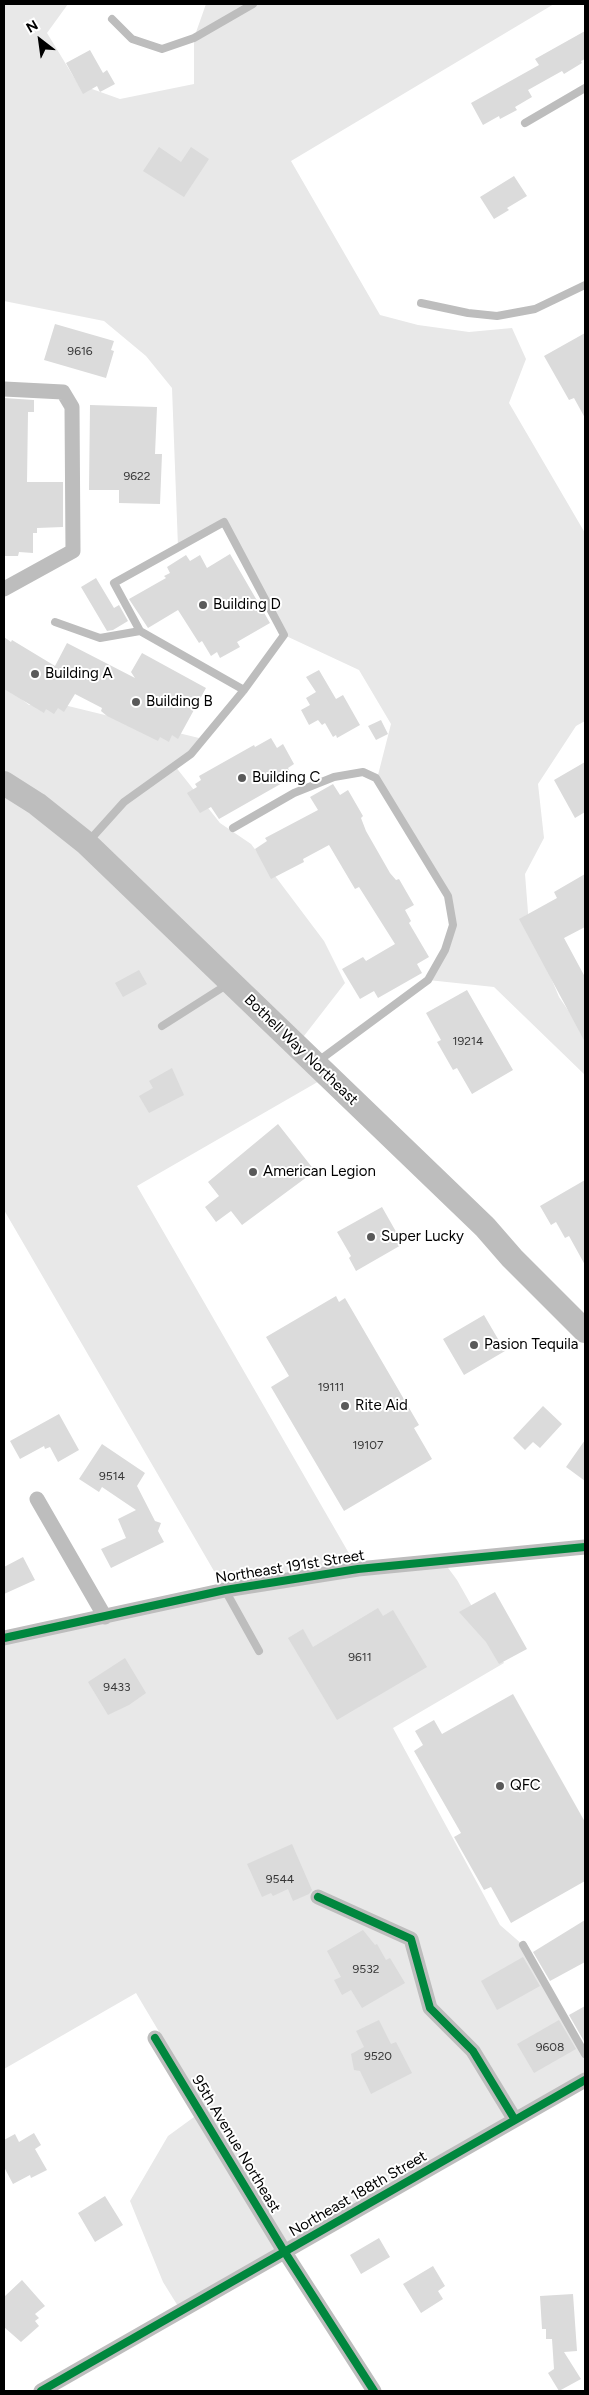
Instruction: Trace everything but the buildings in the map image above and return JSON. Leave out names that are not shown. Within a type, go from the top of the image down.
[{"type":"main road","name":"Bothell Way Northeast","points":[[4,783],[37,804],[86,843],[485,1227],[512,1258],[585,1331]]},
{"type":"street","points":[[4,389],[63,392],[72,407],[73,541],[73,551],[4,589]]},
{"type":"street","points":[[37,1499],[104,1617]]},
{"type":"street","name":"Northeast 191st Street","points":[[4,1638],[225,1590],[358,1569],[585,1547]]},
{"type":"street","points":[[318,1897],[411,1939],[430,2008],[473,2052],[514,2120]]},
{"type":"street","name":"95th Avenue Northeast","points":[[155,2038],[284,2251],[374,2391]]},
{"type":"street","name":"Northeast 188th Street","points":[[41,2391],[585,2080]]},
{"type":"lane","points":[[112,19],[132,39],[162,49],[194,38],[253,4]]},
{"type":"lane","points":[[525,123],[585,88]]},
{"type":"lane","points":[[422,303],[468,313],[497,316],[535,309],[585,285]]},
{"type":"lane","points":[[86,843],[124,802],[191,754],[244,690],[284,635],[224,522],[114,583],[140,631],[244,690]]},
{"type":"lane","points":[[55,622],[100,638],[140,631]]},
{"type":"lane","points":[[233,828],[294,793],[334,777],[363,772],[376,778],[448,896],[452,925],[445,950],[428,980],[315,1063]]},
{"type":"lane","points":[[162,1026],[231,983]]},
{"type":"lane","points":[[225,1590],[259,1651]]},
{"type":"lane","points":[[522,1946],[585,2054]]},
{"type":"shaded area","points":[[4,4],[68,4],[47,33],[78,84],[120,99],[194,84],[194,38],[206,4],[554,4],[291,161],[380,315],[418,325],[469,332],[512,328],[526,359],[509,403],[585,533],[585,721],[576,726],[538,784],[544,838],[525,874],[529,925],[559,997],[585,1035],[585,1075],[494,987],[428,980],[453,925],[448,896],[378,775],[391,724],[359,670],[284,635],[224,522],[178,547],[172,388],[146,356],[104,321],[4,301]]},
{"type":"shaded area","points":[[4,685],[29,705],[64,705],[203,739],[175,766],[220,823],[251,844],[324,941],[345,983],[297,1045],[328,1076],[137,1186],[358,1569],[443,1561],[457,1580],[504,1663],[393,1728],[500,1925],[523,1945],[585,2054],[585,2080],[181,2311],[163,2282],[130,2201],[168,2136],[205,2109],[136,1993],[4,2069],[4,1638],[225,1590],[4,1210]]},
{"type":"cycle path","points":[[4,1638],[225,1590],[358,1569],[585,1547]]},
{"type":"cycle path","points":[[318,1897],[411,1939],[430,2008],[473,2051],[515,2120]]},
{"type":"cycle path","points":[[155,2038],[284,2251],[374,2391]]},
{"type":"cycle path","points":[[41,2391],[585,2080]]},
{"type":"place","name":"Building D","points":[[203,605]]},
{"type":"place","name":"Building A","points":[[35,674]]},
{"type":"place","name":"Building B","points":[[136,702]]},
{"type":"place","name":"Building C","points":[[242,778]]},
{"type":"place","name":"American Legion","points":[[253,1172]]},
{"type":"place","name":"Super Lucky","points":[[371,1237]]},
{"type":"place","name":"Pasion Tequila","points":[[474,1345]]},
{"type":"place","name":"Rite Aid","points":[[345,1406]]},
{"type":"place","name":"QFC","points":[[500,1786]]}]
